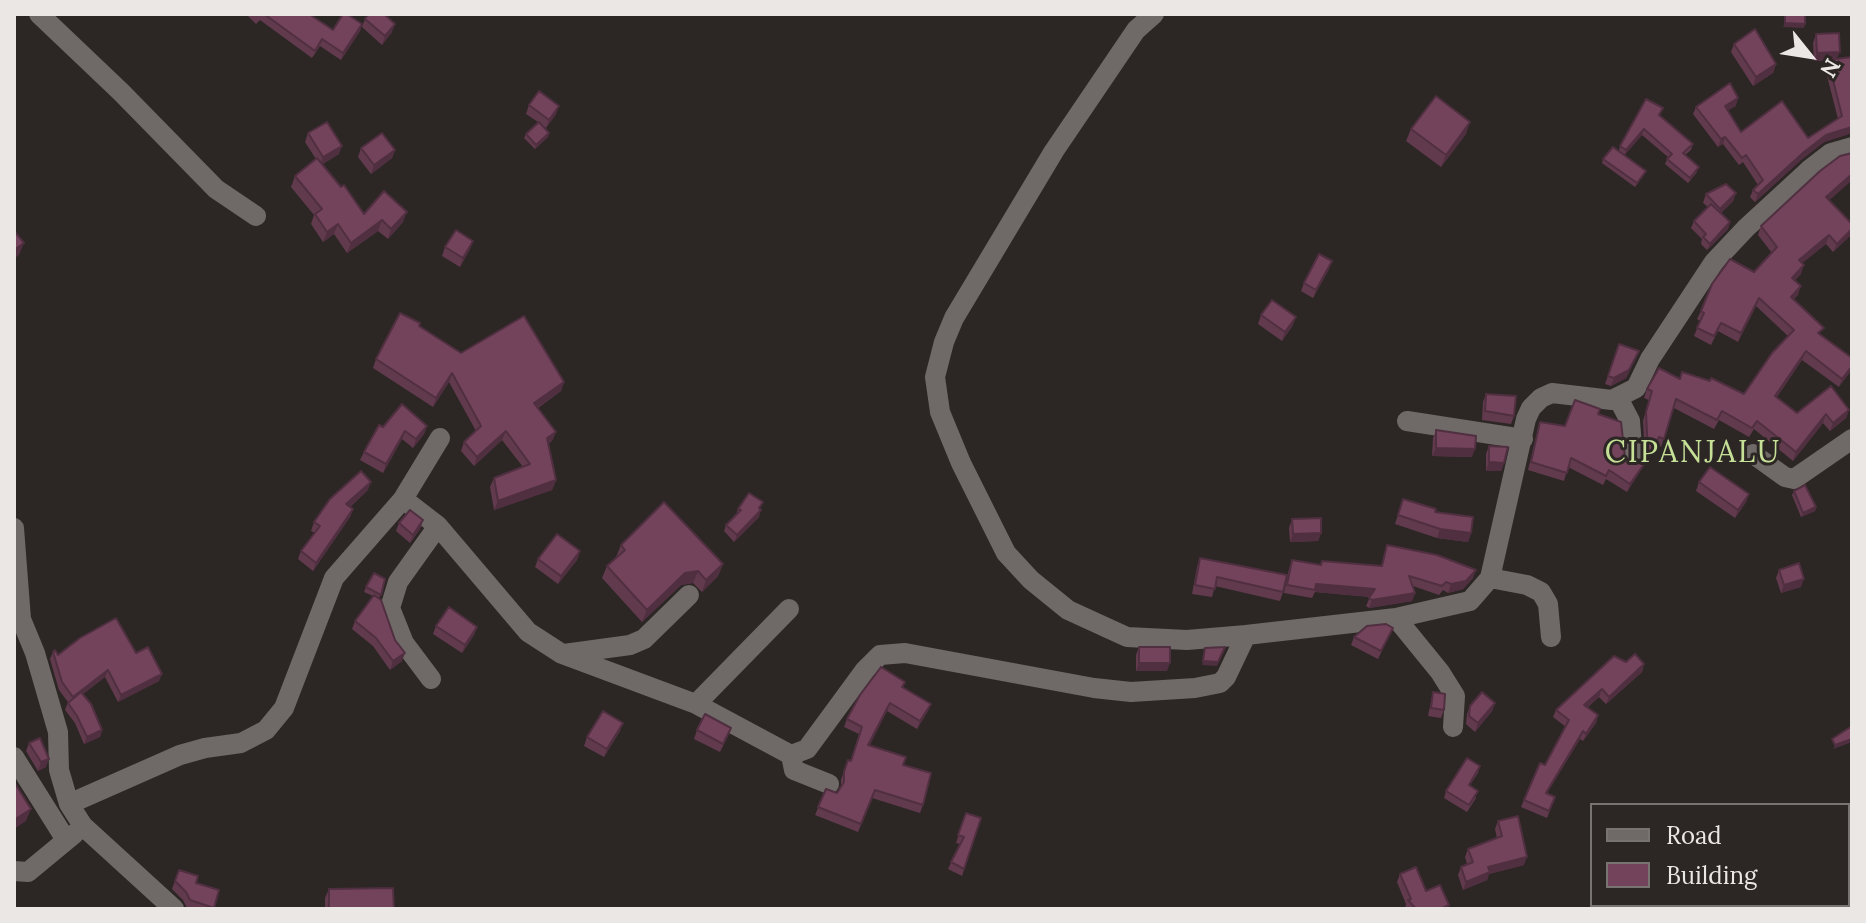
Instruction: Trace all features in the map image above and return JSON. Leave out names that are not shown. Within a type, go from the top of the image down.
[{"type":"street","points":[[39,14],[216,189],[256,216]]},
{"type":"street","points":[[1154,14],[1136,30],[1054,151],[954,318],[935,377],[940,412],[961,463],[1006,553],[1031,580],[1068,610],[1127,637],[1187,640],[1246,635],[1396,618],[1470,601],[1490,578],[1531,408],[1552,393],[1612,400],[1636,388],[1650,359],[1714,262],[1746,228],[1831,153],[1852,147]]},
{"type":"street","points":[[1618,398],[1630,421],[1633,459]]},
{"type":"street","points":[[1407,421],[1523,439]]},
{"type":"street","points":[[69,804],[180,755],[241,743],[266,730],[284,708],[334,578],[403,499],[440,438]]},
{"type":"street","points":[[1753,454],[1785,477],[1794,479],[1852,439]]},
{"type":"street","points":[[403,499],[438,526],[528,632],[562,654],[696,704],[791,755],[807,749],[865,670],[880,655],[905,653],[1131,692],[1195,688],[1220,683],[1231,669],[1246,635]]},
{"type":"street","points":[[431,679],[404,643],[390,608],[398,582],[438,526]]},
{"type":"street","points":[[14,528],[21,619],[35,653],[58,732],[59,770],[69,804],[83,826],[174,909]]},
{"type":"street","points":[[1490,578],[1527,585],[1541,592],[1548,604],[1551,637]]},
{"type":"street","points":[[562,654],[630,645],[644,639],[689,595]]},
{"type":"street","points":[[696,704],[789,609]]},
{"type":"street","points":[[1396,618],[1440,672],[1455,696],[1453,727]]},
{"type":"street","points":[[791,755],[794,770],[829,784]]},
{"type":"street","points":[[14,757],[66,840]]},
{"type":"street","points":[[14,871],[28,872],[83,826]]},
{"type":"building","points":[[264,14],[309,14],[333,30],[343,14],[362,24],[343,53],[322,39],[315,51]]},
{"type":"building","points":[[369,14],[384,14],[395,24],[385,36],[365,19]]},
{"type":"building","points":[[1785,14],[1805,14],[1805,24],[1785,23]]},
{"type":"building","points":[[1755,29],[1776,64],[1756,77],[1734,44]]},
{"type":"building","points":[[1839,33],[1840,52],[1817,53],[1816,34]]},
{"type":"building","points":[[1852,57],[1852,127],[1826,135],[1758,194],[1753,190],[1763,180],[1746,155],[1742,158],[1725,137],[1721,139],[1696,107],[1730,83],[1738,98],[1725,106],[1741,132],[1782,101],[1808,138],[1842,116],[1828,60]]},
{"type":"building","points":[[539,91],[559,106],[549,120],[529,105]]},
{"type":"building","points":[[1436,96],[1470,122],[1446,155],[1411,129]]},
{"type":"building","points":[[1646,99],[1663,108],[1659,115],[1693,144],[1683,153],[1699,167],[1690,178],[1667,159],[1672,154],[1644,129],[1626,150],[1620,146]]},
{"type":"building","points":[[327,122],[342,146],[323,157],[308,133]]},
{"type":"building","points":[[539,122],[549,133],[536,145],[526,134]]},
{"type":"building","points":[[382,133],[395,150],[374,165],[361,148]]},
{"type":"building","points":[[1613,147],[1646,171],[1637,183],[1603,159]]},
{"type":"building","points":[[1852,153],[1852,174],[1826,197],[1852,224],[1852,229],[1837,244],[1829,235],[1799,260],[1804,265],[1792,278],[1801,286],[1791,297],[1824,328],[1818,333],[1852,358],[1852,366],[1842,379],[1806,351],[1775,396],[1797,413],[1831,386],[1849,410],[1833,423],[1826,414],[1796,452],[1757,421],[1752,428],[1722,411],[1717,420],[1676,399],[1664,439],[1659,437],[1642,467],[1630,484],[1609,470],[1606,476],[1571,458],[1567,473],[1531,462],[1540,422],[1565,426],[1575,400],[1600,409],[1598,414],[1621,422],[1625,457],[1638,463],[1648,455],[1646,412],[1652,391],[1647,389],[1659,368],[1680,379],[1682,372],[1710,381],[1711,378],[1744,394],[1772,353],[1794,330],[1759,298],[1741,333],[1721,323],[1714,336],[1697,328],[1712,284],[1730,259],[1754,272],[1777,247],[1761,226],[1820,171],[1840,156]]},
{"type":"building","points":[[317,158],[341,187],[344,185],[364,214],[384,191],[407,212],[391,229],[382,220],[351,243],[338,224],[327,232],[315,214],[322,209],[295,176]]},
{"type":"building","points":[[1726,184],[1736,193],[1720,209],[1706,194]]},
{"type":"building","points":[[1711,204],[1730,222],[1710,244],[1703,237],[1706,234],[1694,221]]},
{"type":"building","points":[[456,230],[473,241],[463,258],[445,247]]},
{"type":"building","points":[[14,231],[24,243],[14,250]]},
{"type":"building","points":[[1319,254],[1332,261],[1316,290],[1304,283]]},
{"type":"building","points":[[1272,300],[1296,317],[1285,332],[1261,315]]},
{"type":"building","points":[[400,313],[420,323],[419,326],[461,353],[524,316],[564,382],[534,403],[556,432],[547,438],[556,480],[498,501],[494,478],[530,464],[506,431],[477,457],[464,442],[481,426],[452,373],[436,398],[376,359]]},
{"type":"building","points":[[1619,344],[1639,351],[1629,370],[1614,378],[1608,376]]},
{"type":"building","points":[[1486,394],[1516,396],[1514,416],[1485,411]]},
{"type":"building","points":[[402,404],[427,426],[416,439],[405,431],[386,464],[364,452],[379,425],[383,427]]},
{"type":"building","points":[[1436,430],[1476,436],[1475,449],[1436,448]]},
{"type":"building","points":[[1489,446],[1508,447],[1504,463],[1489,462]]},
{"type":"building","points":[[1710,467],[1749,494],[1738,510],[1699,482]]},
{"type":"building","points":[[361,471],[371,482],[346,504],[353,509],[316,563],[301,551],[320,526],[314,522],[330,499]]},
{"type":"building","points":[[1805,485],[1816,507],[1803,513],[1794,491]]},
{"type":"building","points":[[749,493],[763,502],[759,508],[761,510],[737,535],[726,525],[741,510],[738,509]]},
{"type":"building","points":[[1403,499],[1436,509],[1435,512],[1473,517],[1471,533],[1440,529],[1398,515]]},
{"type":"building","points":[[664,502],[723,564],[706,580],[698,571],[685,573],[647,610],[607,566],[625,550],[621,545]]},
{"type":"building","points":[[410,510],[423,520],[413,535],[399,523]]},
{"type":"building","points":[[1321,518],[1321,533],[1293,534],[1292,519]]},
{"type":"building","points":[[557,534],[580,551],[561,576],[538,559]]},
{"type":"building","points":[[1387,545],[1437,555],[1476,570],[1466,581],[1446,582],[1442,586],[1409,576],[1415,593],[1372,600],[1369,598],[1375,589],[1316,584],[1315,590],[1287,585],[1292,560],[1321,565],[1322,561],[1382,566]]},
{"type":"building","points":[[1200,558],[1287,575],[1283,592],[1217,577],[1215,589],[1195,585]]},
{"type":"building","points":[[1799,563],[1804,579],[1784,585],[1779,570]]},
{"type":"building","points":[[374,573],[385,579],[381,595],[366,587]]},
{"type":"building","points":[[374,595],[381,600],[395,640],[405,653],[393,661],[376,638],[355,621]]},
{"type":"building","points":[[449,607],[477,627],[465,645],[436,626]]},
{"type":"building","points":[[116,618],[136,653],[148,647],[162,674],[121,695],[108,670],[73,697],[62,682],[53,652],[55,650],[58,655],[80,638]]},
{"type":"building","points":[[1386,624],[1393,628],[1381,651],[1354,637],[1367,626]]},
{"type":"building","points":[[1139,647],[1170,647],[1170,663],[1139,663]]},
{"type":"building","points":[[1225,647],[1218,662],[1203,661],[1205,648]]},
{"type":"building","points":[[1635,654],[1644,664],[1609,697],[1602,689],[1584,705],[1598,715],[1586,734],[1583,731],[1546,793],[1555,797],[1549,811],[1524,800],[1540,763],[1545,765],[1569,720],[1556,710],[1614,656],[1626,662]]},
{"type":"building","points":[[881,667],[905,682],[902,687],[931,704],[920,721],[890,703],[868,745],[906,757],[903,765],[931,773],[923,805],[875,790],[861,824],[818,807],[826,789],[837,793],[844,782],[844,772],[848,760],[851,761],[862,727],[847,719]]},
{"type":"building","points":[[81,692],[91,704],[102,730],[87,737],[68,703]]},
{"type":"building","points":[[1433,692],[1445,694],[1444,710],[1431,708]]},
{"type":"building","points":[[1482,692],[1495,703],[1478,723],[1469,716],[1470,706]]},
{"type":"building","points":[[603,711],[623,723],[607,749],[587,737]]},
{"type":"building","points":[[705,714],[731,728],[723,744],[697,730]]},
{"type":"building","points":[[1852,726],[1852,739],[1835,745],[1832,739]]},
{"type":"building","points":[[40,738],[49,759],[41,762],[29,743]]},
{"type":"building","points":[[1467,758],[1480,766],[1469,785],[1478,791],[1469,805],[1446,791]]},
{"type":"building","points":[[14,782],[31,809],[14,820]]},
{"type":"building","points":[[966,813],[981,818],[964,869],[951,862],[964,837],[958,835]]},
{"type":"building","points":[[1518,816],[1527,857],[1488,867],[1490,872],[1466,882],[1461,867],[1473,862],[1468,849],[1502,836],[1498,821]]},
{"type":"building","points":[[1416,867],[1426,891],[1440,885],[1449,905],[1440,909],[1416,909],[1408,900],[1411,899],[1400,874]]},
{"type":"building","points":[[179,870],[198,876],[196,883],[219,890],[214,908],[190,900],[175,881]]},
{"type":"building","points":[[393,888],[394,909],[329,909],[329,889]]},
{"type":"district","name":"CIPANJALU","points":[[1693,453]]}]
